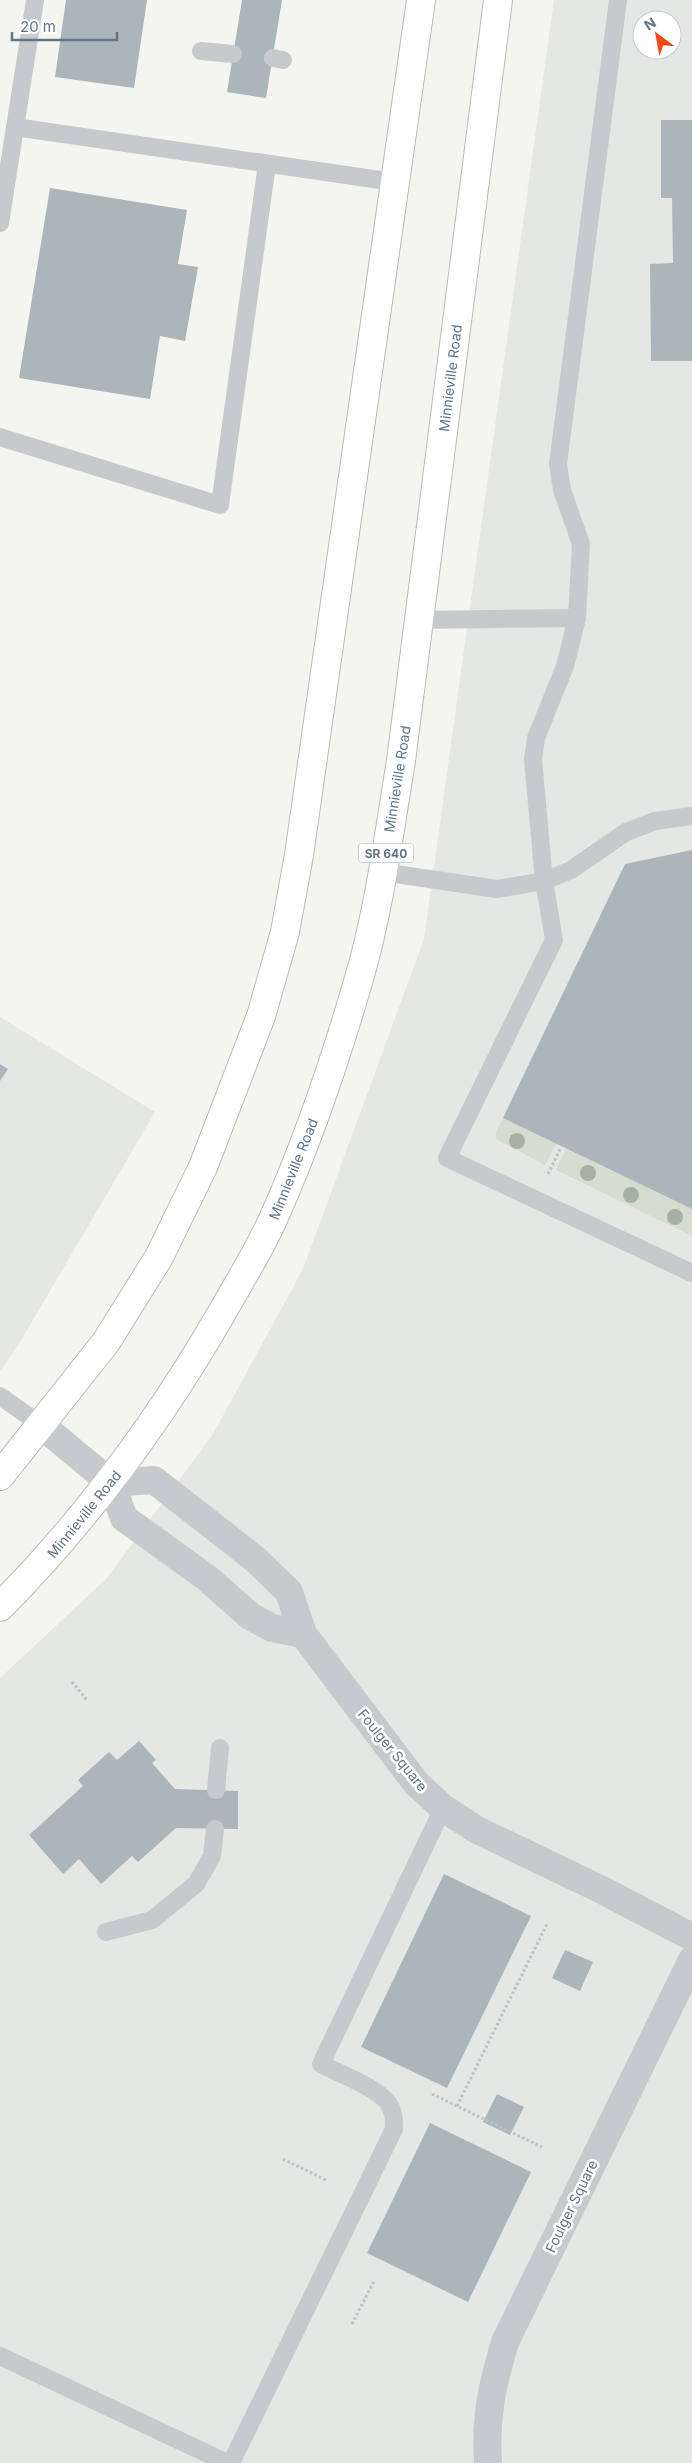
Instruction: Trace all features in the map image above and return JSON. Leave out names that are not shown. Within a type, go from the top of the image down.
[{"type":"main road","points":[[0,1476],[106,1342],[167,1240],[204,1167],[228,1108],[261,1016],[280,951],[300,855],[421,0]]},
{"type":"main road","name":"Minnieville Road","points":[[0,1607],[42,1565],[111,1482],[188,1371],[274,1216],[320,1100],[359,980],[382,872],[401,761],[498,0]]},
{"type":"street","points":[[41,1426],[111,1482],[124,1518],[207,1578],[250,1616],[272,1628],[303,1634]]},
{"type":"street","name":"Foulger Square","points":[[111,1482],[154,1480],[261,1564],[289,1592],[303,1634],[416,1784],[443,1808],[476,1830],[602,1890],[692,1937]]},
{"type":"street","name":"Foulger Square","points":[[488,2463],[486,2433],[491,2387],[505,2342],[692,1960]]},
{"type":"lane","points":[[0,223],[35,0]]},
{"type":"lane","points":[[618,0],[558,464],[562,490],[581,544],[577,618],[565,666],[539,730],[533,759],[544,881],[554,940],[447,1158],[692,1272]]},
{"type":"lane","points":[[200,51],[233,54]]},
{"type":"lane","points":[[15,127],[394,182]]},
{"type":"lane","points":[[0,437],[220,505],[267,164]]},
{"type":"lane","points":[[419,620],[577,618]]},
{"type":"lane","points":[[382,872],[497,889],[544,881],[571,870],[626,832],[655,821],[692,816]]},
{"type":"lane","points":[[0,1396],[41,1426]]},
{"type":"lane","points":[[216,1790],[220,1748]]},
{"type":"lane","points":[[231,2463],[394,2129],[394,2116],[388,2102],[378,2094],[321,2064],[443,1808]]},
{"type":"lane","points":[[106,1932],[152,1920],[196,1884],[212,1856],[215,1829]]},
{"type":"lane","points":[[0,2356],[227,2463]]},
{"type":"path","points":[[548,1174],[561,1146]]},
{"type":"path","points":[[72,1682],[88,1701]]},
{"type":"path","points":[[457,2106],[548,1922]]},
{"type":"path","points":[[432,2094],[542,2146]]},
{"type":"path","points":[[283,2158],[326,2180]]},
{"type":"path","points":[[352,2324],[374,2281]]},
{"type":"shaded area","points":[[554,0],[692,0],[692,2463],[0,2463],[0,1678],[107,1578],[213,1434],[303,1269],[424,939]]},
{"type":"shaded area","points":[[0,1017],[155,1112],[20,1342],[0,1371]]},
{"type":"shaded area","points":[[503,1118],[556,1144],[545,1165],[496,1139],[496,1132]]},
{"type":"shaded area","points":[[566,1149],[692,1209],[692,1236],[556,1170]]},
{"type":"building","points":[[66,0],[147,0],[134,88],[55,77]]},
{"type":"building","points":[[242,0],[282,0],[266,98],[227,92]]},
{"type":"building","points":[[661,120],[692,120],[692,361],[651,361],[650,264],[673,263],[672,198],[661,198]]},
{"type":"building","points":[[50,188],[187,210],[178,264],[198,267],[185,341],[160,336],[150,399],[19,378]]},
{"type":"building","points":[[692,850],[692,1209],[503,1118],[625,864]]},
{"type":"building","points":[[0,1064],[8,1069],[0,1081]]},
{"type":"building","points":[[139,1741],[156,1760],[152,1763],[175,1789],[238,1791],[238,1829],[176,1828],[138,1862],[132,1856],[101,1884],[79,1859],[63,1874],[29,1835],[83,1786],[78,1780],[109,1752],[117,1760]]},
{"type":"building","points":[[444,1874],[531,1916],[447,2088],[361,2047]]},
{"type":"building","points":[[565,1950],[593,1962],[580,1991],[552,1978]]},
{"type":"building","points":[[497,2094],[524,2107],[510,2135],[483,2122]]},
{"type":"building","points":[[430,2123],[531,2172],[468,2302],[367,2253]]}]
